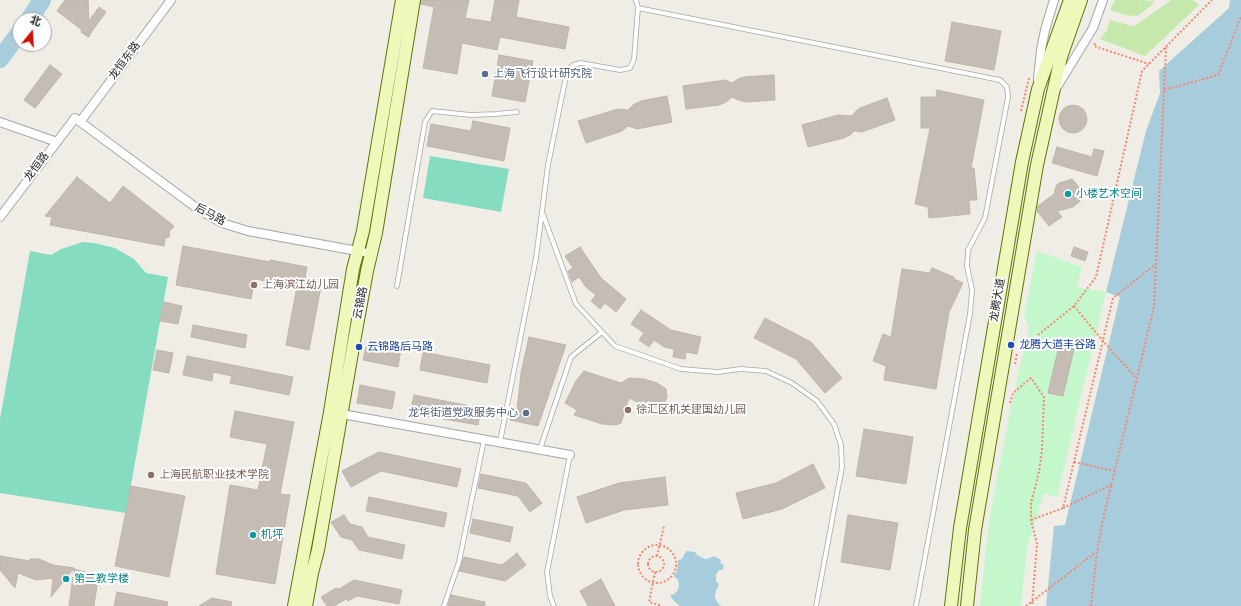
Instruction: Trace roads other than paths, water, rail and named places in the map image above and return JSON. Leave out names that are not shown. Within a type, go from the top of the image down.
[{"type":"main road","name":"云锦路","points":[[294,606],[330,412],[353,269],[363,231],[402,0]]},
{"type":"main road","name":"云锦路","points":[[306,606],[318,550],[353,347],[387,171],[396,104],[414,0]]},
{"type":"main road","name":"龙腾大道","points":[[951,606],[966,487],[1022,162],[1038,89],[1077,0]]},
{"type":"main road","name":"龙腾大道","points":[[967,606],[970,566],[981,490],[1037,165],[1066,39],[1077,0]]},
{"type":"street","name":"龙恒东路","points":[[78,120],[171,0]]},
{"type":"street","points":[[1038,89],[1041,50],[1054,0]]},
{"type":"street","points":[[1053,93],[1093,28],[1103,0]]},
{"type":"street","name":"龙恒路","points":[[0,217],[57,142],[78,120]]},
{"type":"street","name":"后马路","points":[[78,120],[198,209],[222,223],[248,231],[372,253]]},
{"type":"street","points":[[0,122],[57,142]]},
{"type":"street","points":[[342,414],[570,455]]},
{"type":"lane","points":[[500,442],[536,258],[548,165],[567,70],[573,65],[581,63],[620,70],[630,68],[634,59],[638,8],[636,0]]},
{"type":"lane","points":[[638,8],[1000,80],[1007,87],[1008,98],[985,218],[968,250],[967,266],[972,290],[970,314],[916,606]]},
{"type":"lane","points":[[397,286],[425,122],[432,111],[471,115],[517,112]]},
{"type":"lane","points":[[542,212],[576,304],[615,346],[681,369],[718,372],[741,369],[766,371],[792,383],[817,401],[834,424],[841,445],[842,467],[816,606]]},
{"type":"lane","points":[[540,449],[571,357],[602,332]]},
{"type":"lane","points":[[444,606],[459,562],[484,439]]},
{"type":"lane","points":[[554,606],[550,596],[547,572],[570,455]]},
{"type":"water","points":[[1230,0],[1241,0],[1241,606],[1046,606],[1054,526],[1065,525],[1120,297],[1106,292],[1146,131],[1160,93],[1159,71],[1229,8]]},
{"type":"water","points":[[686,551],[695,552],[697,555],[705,559],[714,556],[721,560],[720,563],[724,565],[723,569],[718,571],[716,575],[716,581],[719,584],[715,597],[721,606],[680,606],[670,595],[674,594],[678,590],[678,580],[674,576],[677,570],[678,560],[682,559]]},
{"type":"waterway","points":[[34,12],[42,0]]},
{"type":"waterway","points":[[0,59],[12,43]]},
{"type":"place","name":"上海飞行设计研究院","points":[[485,74]]},
{"type":"place","name":"小楼艺术空间","points":[[1068,194]]},
{"type":"place","name":"上海滨江幼儿园","points":[[254,285]]},
{"type":"place","name":"龙腾大道丰谷路","points":[[1011,345]]},
{"type":"place","name":"云锦路后马路","points":[[359,347]]},
{"type":"place","name":"徐汇区机关建国幼儿园","points":[[628,410]]},
{"type":"place","name":"龙华街道党政服务中心","points":[[526,413]]},
{"type":"place","name":"上海民航职业技术学院","points":[[151,475]]},
{"type":"place","name":"机坪","points":[[253,535]]},
{"type":"place","name":"第二教学楼","points":[[66,579]]}]
